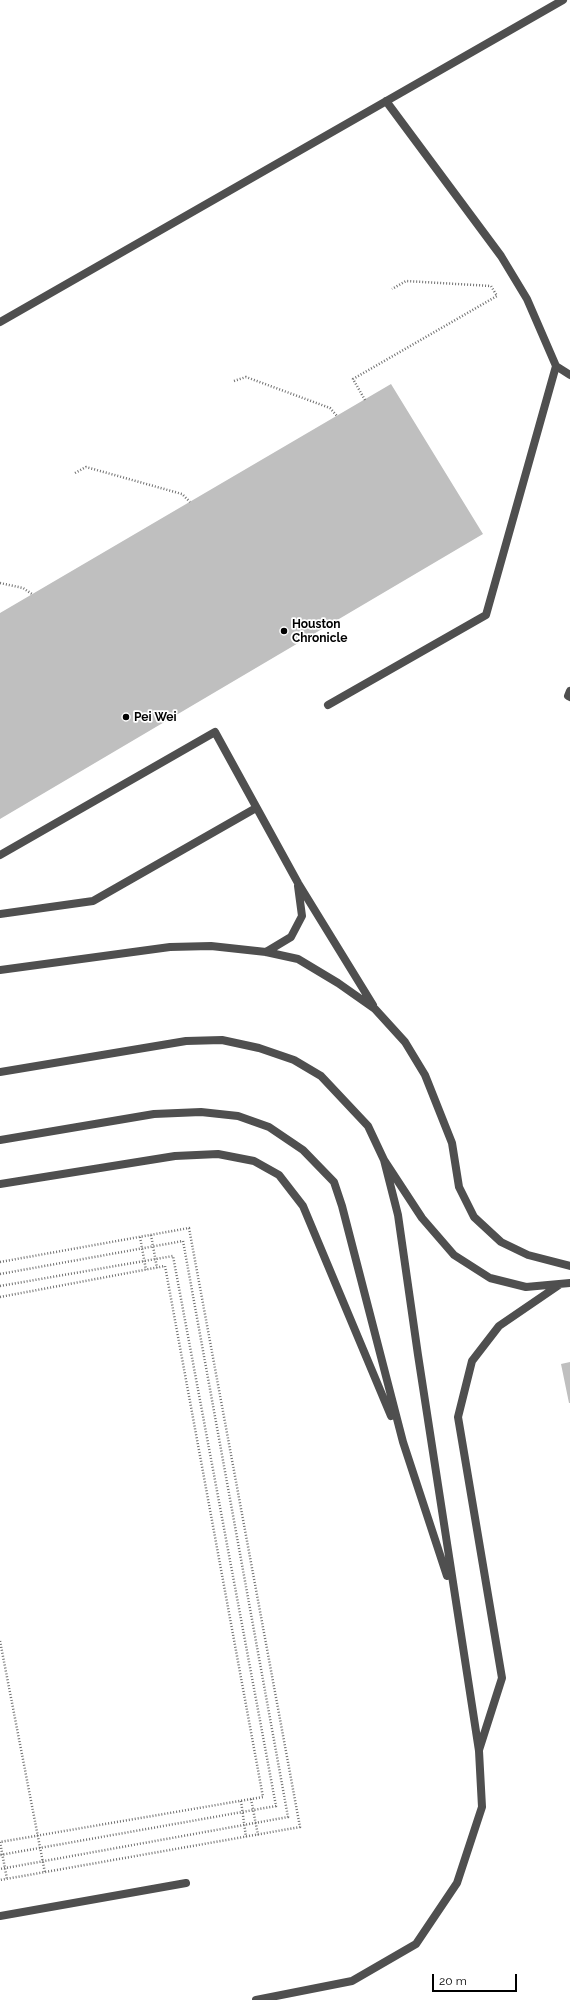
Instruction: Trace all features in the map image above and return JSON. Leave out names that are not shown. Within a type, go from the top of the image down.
[{"type":"lane","points":[[0,322],[563,0]]},
{"type":"lane","points":[[386,101],[501,256],[527,299],[556,366],[570,375]]},
{"type":"lane","points":[[328,705],[486,615],[556,366]]},
{"type":"lane","points":[[570,691],[568,696],[570,697]]},
{"type":"lane","points":[[0,855],[215,732],[298,883],[376,1009],[405,1042],[425,1075],[452,1143],[459,1187],[474,1216],[501,1242],[528,1254],[570,1266]]},
{"type":"lane","points":[[0,914],[93,901],[256,808]]},
{"type":"lane","points":[[266,952],[291,937],[302,916],[298,883]]},
{"type":"lane","points":[[0,970],[170,947],[211,946],[266,952],[298,959],[338,983],[376,1009]]},
{"type":"lane","points":[[0,1072],[186,1042],[222,1040],[259,1048],[294,1060],[321,1076],[368,1126],[384,1160],[422,1218],[454,1255],[490,1278],[526,1287],[570,1283]]},
{"type":"lane","points":[[0,1140],[154,1114],[201,1112],[244,1118],[269,1127],[303,1150],[334,1182],[342,1206],[402,1442],[454,1598]]},
{"type":"lane","points":[[0,1184],[175,1156],[218,1154],[254,1161],[279,1175],[303,1206],[402,1442]]},
{"type":"lane","points":[[256,2000],[352,1981],[416,1944],[457,1883],[482,1807],[478,1751],[398,1215],[384,1160]]},
{"type":"lane","points":[[478,1751],[502,1678],[458,1417],[472,1361],[499,1326],[560,1285]]},
{"type":"lane","points":[[0,1916],[186,1883]]},
{"type":"path","points":[[365,400],[353,379],[497,296],[491,286],[406,281],[392,289]]},
{"type":"path","points":[[234,382],[246,377],[330,408],[336,416]]},
{"type":"path","points":[[75,473],[86,467],[182,494],[190,502]]},
{"type":"path","points":[[0,583],[23,588],[32,594]]},
{"type":"path","points":[[0,1262],[189,1228],[300,1827],[0,1880]]},
{"type":"path","points":[[151,1235],[157,1268]]},
{"type":"path","points":[[140,1237],[146,1270]]},
{"type":"path","points":[[0,1274],[183,1241],[288,1817],[0,1869]]},
{"type":"path","points":[[0,1286],[173,1256],[276,1806],[1,1854]]},
{"type":"path","points":[[0,1297],[165,1266],[263,1797],[0,1842],[1,1854],[7,1879]]},
{"type":"path","points":[[0,1642],[40,1848]]},
{"type":"path","points":[[0,1642],[41,1861]]},
{"type":"path","points":[[0,1642],[45,1873]]},
{"type":"path","points":[[0,1651],[2,1651],[36,1836]]},
{"type":"path","points":[[251,1799],[258,1835]]},
{"type":"path","points":[[241,1801],[246,1836]]},
{"type":"building","points":[[391,384],[483,534],[0,819],[0,613]]},
{"type":"building","points":[[570,1362],[570,1403],[569,1403],[561,1364]]},
{"type":"place","name":"Houston Chronicle","points":[[284,631]]},
{"type":"place","name":"Pei Wei","points":[[126,717]]}]
